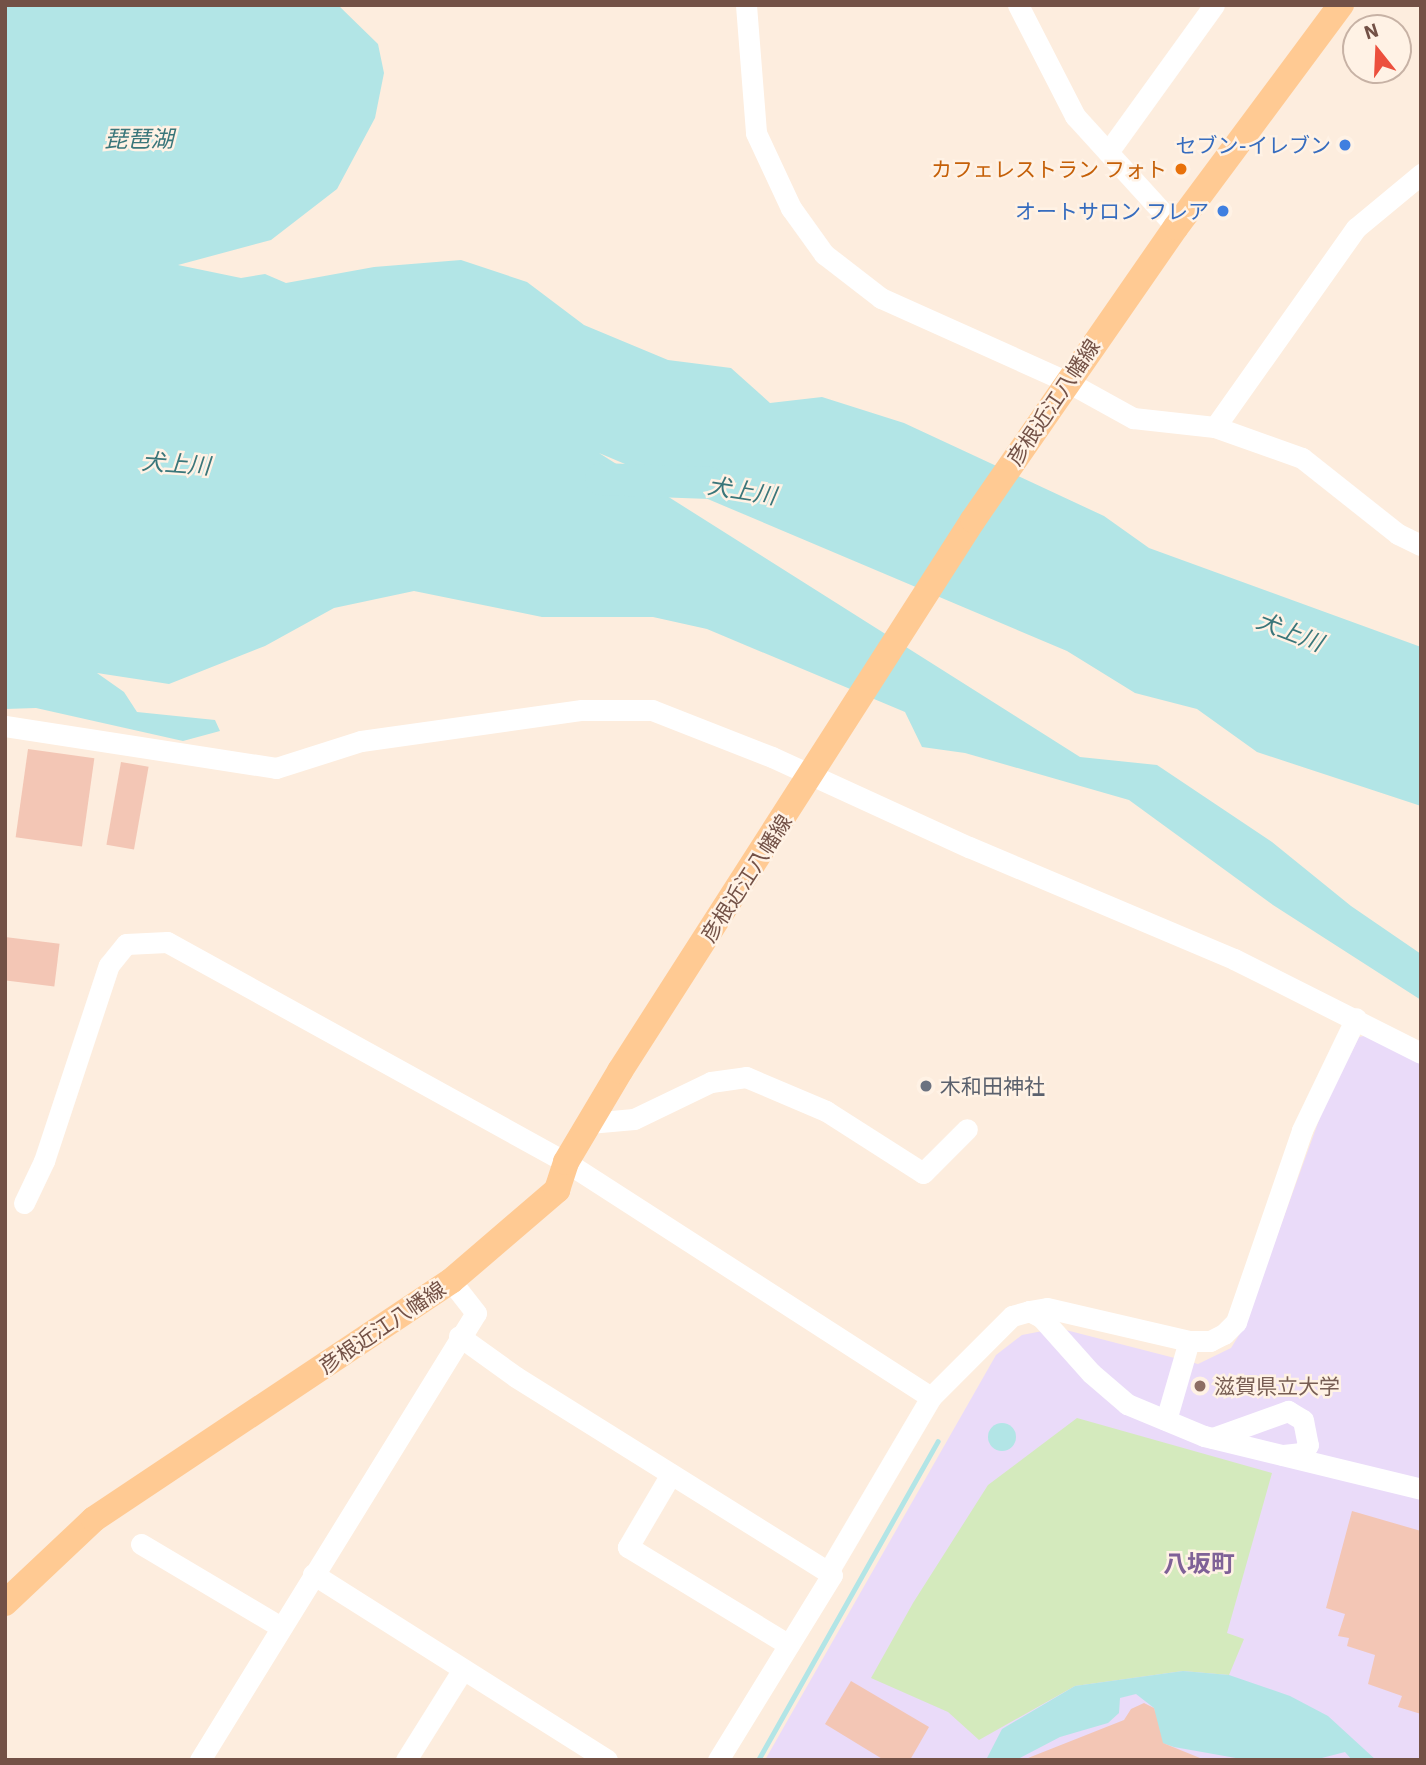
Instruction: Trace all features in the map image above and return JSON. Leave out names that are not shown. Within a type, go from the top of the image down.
[{"type":"main road","name":"彦根近江八幡線","points":[[5,1603],[94,1519],[451,1281],[557,1190],[566,1162],[589,1123],[1060,390],[1176,226],[1341,5]]},
{"type":"street","points":[[746,5],[756,133],[791,208],[824,254],[881,298],[1060,390],[1133,418],[1215,427],[1302,458],[1398,534],[1421,545]]},
{"type":"street","points":[[1018,5],[1075,116],[1176,226]]},
{"type":"street","points":[[1108,152],[1214,5]]},
{"type":"street","points":[[1215,427],[1356,228],[1421,174]]},
{"type":"street","points":[[5,726],[276,768],[361,741],[582,710],[652,710],[815,772],[1222,953],[1421,1053]]},
{"type":"street","points":[[24,1203],[44,1161],[109,965],[126,944],[144,941],[167,942],[566,1162],[931,1397]]},
{"type":"street","points":[[828,1572],[931,1397],[1005,1323],[1029,1311],[1047,1308],[1189,1341],[1210,1340],[1236,1322],[1302,1130],[1356,1018]]},
{"type":"street","points":[[589,1123],[634,1119],[711,1082],[746,1077],[826,1111],[923,1173],[967,1129]]},
{"type":"street","points":[[200,1760],[459,1336],[476,1313],[451,1281]]},
{"type":"street","points":[[1029,1311],[1041,1317],[1091,1373],[1127,1404],[1213,1438],[1421,1489]]},
{"type":"street","points":[[459,1336],[832,1575],[718,1760]]},
{"type":"street","points":[[1166,1420],[1189,1341]]},
{"type":"street","points":[[1213,1438],[1289,1411],[1303,1420],[1308,1445],[1301,1453],[1281,1455]]},
{"type":"street","points":[[671,1474],[628,1547],[789,1645]]},
{"type":"street","points":[[141,1544],[281,1627]]},
{"type":"street","points":[[313,1574],[607,1760]]},
{"type":"street","points":[[406,1760],[463,1669]]},
{"type":"shaded area","name":"滋賀県立大学","points":[[1374,1034],[1421,1064],[1421,1760],[765,1760],[996,1355],[1022,1335],[1058,1328],[1198,1364],[1231,1348],[1244,1327],[1323,1109],[1359,1037]]},
{"type":"green space","points":[[1077,1418],[1272,1473],[1227,1633],[1244,1639],[1229,1675],[1183,1671],[1075,1686],[979,1740],[948,1712],[871,1678],[913,1603],[988,1485]]},
{"type":"water","name":"琵琶湖","points":[[5,5],[338,5],[378,44],[384,73],[375,118],[337,189],[271,240],[178,265],[241,278],[265,274],[286,283],[374,267],[461,260],[527,282],[584,325],[668,360],[731,368],[770,403],[822,397],[904,423],[1104,516],[1149,548],[1421,647],[1421,806],[1257,752],[1197,709],[1135,693],[1067,651],[599,453],[1080,757],[1157,765],[1272,842],[1351,906],[1421,954],[1421,1000],[1273,905],[1129,800],[965,753],[922,747],[905,712],[707,629],[653,617],[542,617],[414,591],[334,608],[265,646],[169,684],[97,673],[124,692],[137,712],[215,720],[220,731],[183,741],[36,708],[5,709]]},
{"type":"water","points":[[1002,1423],[1012,1427],[1016,1437],[1012,1447],[1002,1451],[992,1447],[988,1437],[992,1427]]},
{"type":"water","points":[[1183,1671],[1229,1675],[1290,1696],[1328,1716],[1376,1760],[1352,1760],[1345,1752],[1314,1760],[1247,1760],[1174,1747],[1159,1742],[1154,1708],[1136,1694],[1120,1698],[1119,1713],[1108,1723],[1060,1737],[1016,1760],[986,1760],[1002,1729],[1075,1686]]},
{"type":"building","points":[[28,749],[94,758],[82,846],[16,837]]},
{"type":"building","points":[[121,762],[149,767],[134,850],[106,845]]},
{"type":"building","points":[[5,937],[60,944],[54,986],[5,980]]},
{"type":"building","points":[[1352,1511],[1421,1531],[1421,1714],[1398,1707],[1402,1696],[1368,1684],[1375,1655],[1347,1646],[1349,1638],[1338,1636],[1345,1614],[1326,1608]]},
{"type":"building","points":[[851,1681],[929,1727],[910,1760],[884,1760],[825,1724]]},
{"type":"building","points":[[1144,1703],[1154,1708],[1163,1743],[1205,1760],[1023,1760],[1124,1720],[1131,1709]]},
{"type":"waterway","name":"犬上川","points":[[601,479],[710,483]]},
{"type":"waterway","points":[[758,1760],[938,1441]]},
{"type":"place","name":"セブン-イレブン","points":[[1345,145]]},
{"type":"place","name":"カフェレストラン フォト","points":[[1181,169]]},
{"type":"place","name":"オートサロン フレア","points":[[1223,211]]},
{"type":"place","name":"木和田神社","points":[[926,1086]]},
{"type":"place","name":"滋賀県立大学","points":[[1200,1386]]},
{"type":"district","name":"八坂町","points":[[1199,1564]]}]
